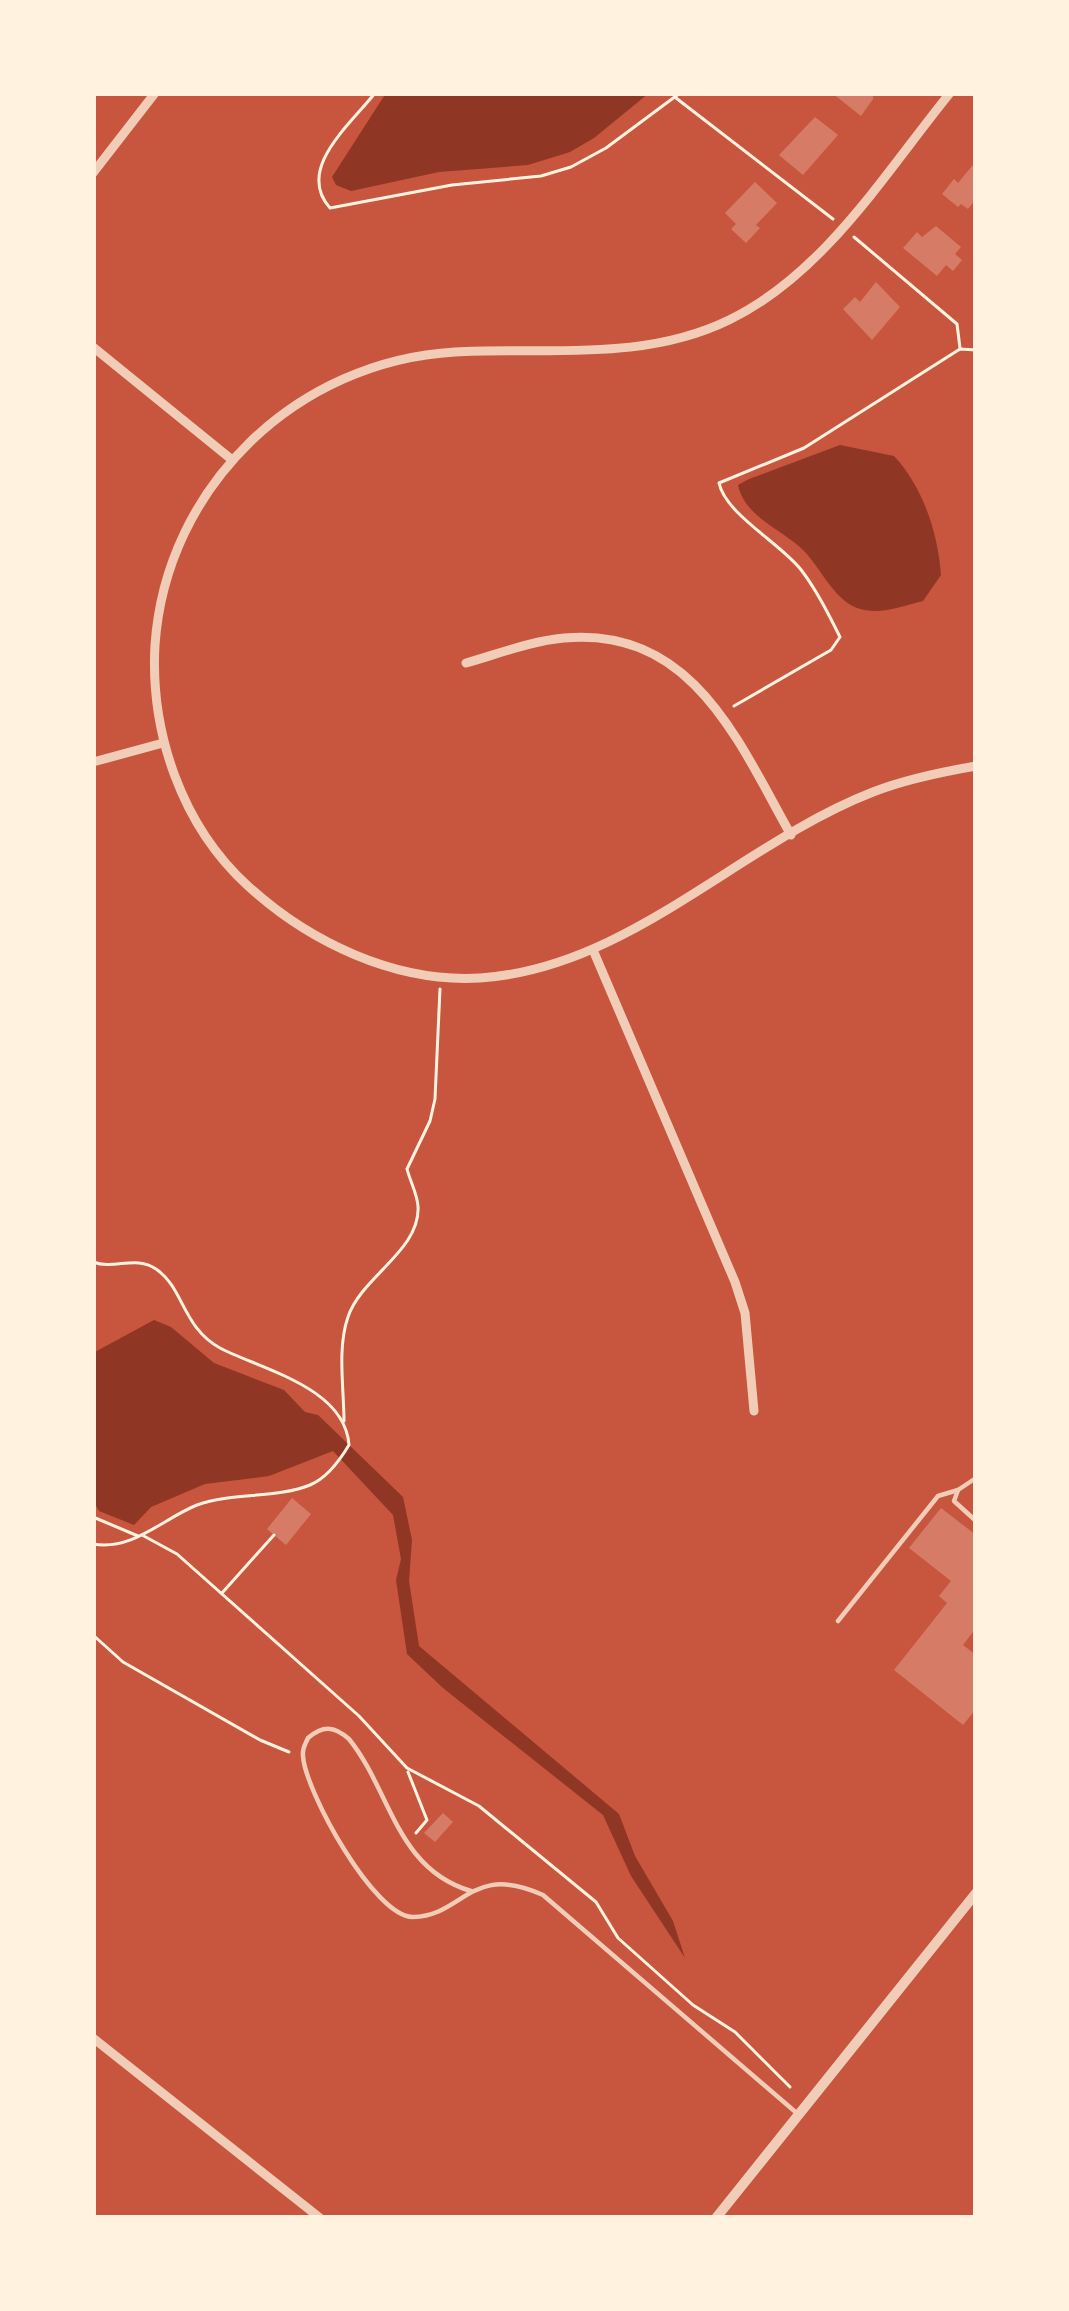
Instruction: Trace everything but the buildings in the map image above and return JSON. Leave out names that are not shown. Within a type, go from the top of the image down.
[{"type":"street","points":[[93,173],[155,93]]},
{"type":"street","points":[[950,93],[815,258],[771,294],[727,321],[692,336],[618,350],[453,352],[382,364],[282,412],[231,459],[192,516],[164,588],[154,664],[163,743],[193,814],[238,877],[297,926],[364,958],[441,976],[479,978],[520,972],[593,950],[871,793],[976,766]]},
{"type":"street","points":[[93,347],[231,459]]},
{"type":"street","points":[[466,663],[541,641],[601,638],[643,651],[680,670],[722,713],[791,835]]},
{"type":"street","points":[[93,762],[163,743]]},
{"type":"street","points":[[593,950],[735,1282],[745,1313],[754,1411]]},
{"type":"street","points":[[716,2218],[976,1893]]},
{"type":"street","points":[[93,2038],[320,2218]]},
{"type":"lane","points":[[838,1621],[938,1496],[976,1478]]},
{"type":"lane","points":[[958,1490],[954,1501],[976,1521]]},
{"type":"lane","points":[[471,1891],[436,1874],[407,1844],[349,1738],[334,1729],[316,1731],[308,1738],[302,1756],[324,1811],[369,1888],[384,1904],[414,1917],[471,1891],[505,1885],[543,1895],[799,2115]]},
{"type":"path","points":[[376,93],[318,170],[318,190],[331,208],[556,172],[606,148],[678,95],[956,324],[960,350]]},
{"type":"path","points":[[722,713],[831,650],[840,637],[803,572],[722,495],[719,483],[821,438],[960,350],[976,350]]},
{"type":"path","points":[[93,1544],[110,1546],[141,1536],[195,1506],[310,1485],[340,1459],[348,1445],[343,1346],[347,1318],[416,1223],[417,1199],[407,1169],[435,1099],[441,976]]},
{"type":"path","points":[[93,1262],[104,1266],[142,1263],[158,1270],[205,1338],[237,1356],[276,1369],[344,1423]]},
{"type":"path","points":[[93,1517],[177,1554],[364,1720],[406,1768],[427,1820],[407,1844]]},
{"type":"path","points":[[221,1594],[274,1535]]},
{"type":"path","points":[[93,1635],[123,1662],[260,1740],[302,1756]]},
{"type":"path","points":[[406,1768],[479,1806],[584,1892],[629,1949],[693,2005],[735,2032],[790,2087]]},
{"type":"shaded area","points":[[386,93],[649,93],[594,138],[570,152],[528,165],[439,172],[351,191],[336,185],[332,177]]},
{"type":"shaded area","points":[[840,445],[894,456],[921,496],[941,575],[923,601],[873,611],[849,604],[805,552],[757,515],[742,496],[738,485],[749,479]]},
{"type":"shaded area","points":[[154,1320],[171,1327],[214,1363],[284,1390],[305,1412],[318,1415],[403,1497],[412,1540],[409,1581],[419,1646],[619,1814],[635,1856],[673,1921],[685,1958],[631,1876],[603,1815],[407,1654],[393,1515],[333,1451],[269,1476],[205,1484],[151,1507],[134,1525],[99,1511],[93,1500],[93,1353]]}]
